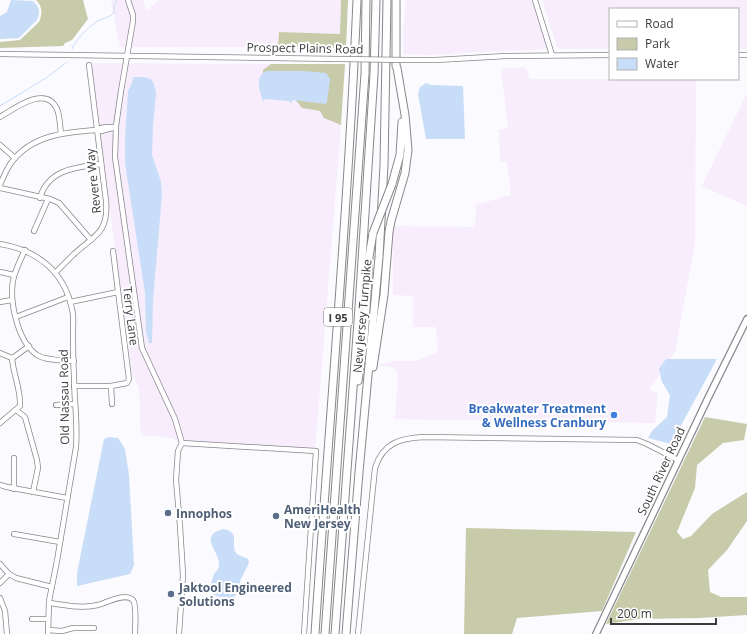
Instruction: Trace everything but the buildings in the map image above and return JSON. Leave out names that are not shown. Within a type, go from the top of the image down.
[{"type":"highway","name":"New Jersey Turnpike","points":[[315,634],[322,519],[344,240],[357,0]]},
{"type":"highway","name":"New Jersey Turnpike","points":[[325,634],[364,89],[366,0]]},
{"type":"highway","name":"New Jersey Turnpike","points":[[335,634],[359,307],[374,74],[376,0]]},
{"type":"highway","name":"New Jersey Turnpike","points":[[346,634],[378,257],[384,165],[387,0]]},
{"type":"highway","points":[[346,480],[351,461],[356,395],[362,358],[370,245],[398,166],[402,142],[396,68],[396,0]]},
{"type":"highway","points":[[364,420],[384,295],[390,227],[405,173],[407,154],[408,141],[405,115],[396,68]]},
{"type":"main road","name":"South River Road","points":[[596,634],[678,460],[747,319]]},
{"type":"street","points":[[128,0],[133,15],[133,21],[116,128],[115,157],[142,348],[175,419],[182,443],[178,451],[176,480],[183,575],[179,634]]},
{"type":"street","points":[[535,0],[552,55]]},
{"type":"street","name":"Prospect Plains Road","points":[[0,54],[408,60],[506,56],[609,55]]},
{"type":"street","name":"Revere Way","points":[[55,273],[100,232],[107,218],[89,65]]},
{"type":"street","points":[[0,117],[27,101],[35,98],[44,99],[53,104],[57,110],[61,134]]},
{"type":"street","points":[[91,240],[59,203],[0,187],[10,164],[29,145],[61,134],[97,130],[101,131],[116,128]]},
{"type":"street","points":[[0,145],[15,158]]},
{"type":"street","points":[[40,198],[44,186],[58,174],[73,168],[101,164]]},
{"type":"street","points":[[34,231],[48,199]]},
{"type":"street","name":"Old Nassau Road","points":[[0,244],[25,250],[47,264],[63,284],[73,310],[74,386],[77,435],[49,603],[48,632]]},
{"type":"street","points":[[25,250],[14,275],[12,288],[12,300],[21,334],[29,346],[38,355],[46,358],[74,361]]},
{"type":"street","name":"Terry Lane","points":[[111,386],[127,383],[129,379],[113,251]]},
{"type":"street","points":[[0,272],[14,275]]},
{"type":"street","points":[[70,302],[118,292]]},
{"type":"street","points":[[16,317],[68,297]]},
{"type":"street","points":[[0,302],[12,300]]},
{"type":"street","points":[[12,358],[29,346]]},
{"type":"street","points":[[0,353],[12,358]]},
{"type":"street","points":[[0,423],[20,406],[21,397],[13,369],[12,358]]},
{"type":"street","points":[[74,386],[111,386],[112,404]]},
{"type":"street","points":[[56,405],[75,404]]},
{"type":"street","points":[[16,410],[25,417],[37,460],[38,468],[33,492]]},
{"type":"street","points":[[358,634],[375,468],[382,454],[394,442],[404,439],[424,437],[637,440],[678,460]]},
{"type":"street","points":[[182,443],[316,451],[304,634]]},
{"type":"street","points":[[14,458],[14,489]]},
{"type":"street","points":[[0,492],[2,485],[14,489],[67,498]]},
{"type":"street","points":[[14,534],[60,542]]},
{"type":"street","points":[[0,564],[9,574],[16,578],[52,586]]},
{"type":"street","points":[[0,583],[9,574]]},
{"type":"street","points":[[49,603],[79,608],[99,605],[121,597],[129,598],[132,600],[134,605],[135,634]]},
{"type":"street","points":[[0,598],[5,611],[7,634]]},
{"type":"street","points":[[0,618],[6,618]]},
{"type":"street","points":[[32,619],[48,619]]},
{"type":"street","points":[[48,632],[62,631],[73,628],[94,628]]},
{"type":"shaded area","points":[[111,0],[143,0],[146,11],[159,0],[341,0],[340,34],[279,32],[278,47],[120,47]]},
{"type":"shaded area","points":[[406,0],[534,0],[549,48],[537,50],[429,55],[403,54],[403,32]]},
{"type":"shaded area","points":[[542,0],[747,0],[747,49],[739,49],[739,8],[609,8],[609,49],[561,49],[557,47]]},
{"type":"shaded area","points":[[90,63],[271,64],[263,71],[294,98],[302,108],[320,111],[324,118],[341,125],[315,452],[191,443],[183,446],[173,438],[141,435],[139,388],[132,373]]},
{"type":"shaded area","points":[[525,67],[530,79],[696,80],[695,243],[675,352],[649,389],[658,394],[655,423],[395,419],[398,376],[395,368],[378,365],[394,361],[417,361],[438,352],[436,327],[413,327],[413,296],[393,295],[393,226],[475,227],[476,205],[511,195],[507,162],[500,161],[499,130],[508,128],[501,69]]},
{"type":"shaded area","points":[[747,93],[747,206],[702,186]]},
{"type":"green space","points":[[36,0],[83,0],[88,19],[72,40],[65,43],[63,46],[0,48],[0,42],[20,40],[39,22],[41,10],[40,5]]},
{"type":"green space","points":[[341,0],[348,0],[346,48],[278,47],[279,32],[340,34]]},
{"type":"green space","points":[[271,64],[345,64],[341,125],[324,118],[320,111],[302,108],[294,98],[263,79],[263,70]]},
{"type":"green space","points":[[705,417],[747,424],[744,440],[723,443],[697,465],[695,488],[677,532],[683,539],[691,536],[712,514],[747,492],[747,521],[727,550],[708,570],[710,592],[721,597],[747,597],[747,615],[700,618],[639,619],[606,624]]},
{"type":"green space","points":[[466,528],[636,532],[602,611],[517,618],[512,634],[464,634]]},
{"type":"water","points":[[11,0],[33,1],[37,5],[39,15],[37,20],[19,38],[0,39],[0,16],[7,12]]},
{"type":"water","points":[[266,71],[303,71],[326,73],[330,79],[326,104],[293,100],[291,103],[289,101],[265,99],[263,101],[259,89],[259,81],[262,74]]},
{"type":"water","points":[[133,77],[151,79],[156,93],[152,155],[161,182],[162,194],[153,300],[152,343],[149,343],[146,332],[145,293],[125,163],[128,91]]},
{"type":"water","points":[[426,83],[431,85],[463,86],[465,139],[426,139],[418,94],[420,87]]},
{"type":"water","points":[[666,359],[717,359],[671,444],[648,438],[652,431],[667,417],[670,395],[662,382],[659,369]]},
{"type":"water","points":[[109,437],[118,438],[125,449],[129,475],[134,565],[130,574],[77,586],[77,573],[104,439]]},
{"type":"water","points":[[223,529],[232,533],[234,536],[234,547],[237,554],[248,559],[249,563],[240,581],[239,591],[233,598],[226,599],[214,595],[210,589],[214,574],[219,566],[219,561],[211,540],[215,532]]},
{"type":"waterway","points":[[72,49],[79,38],[90,27],[114,13],[114,6],[117,0]]},
{"type":"waterway","points":[[0,106],[46,78],[67,62]]},
{"type":"place","name":"Breakwater Treatment & Wellness Cranbury","points":[[614,415]]},
{"type":"place","name":"Innophos","points":[[168,513]]},
{"type":"place","name":"AmeriHealth New Jersey","points":[[276,516]]},
{"type":"place","name":"Jaktool Engineered Solutions","points":[[171,594]]}]
